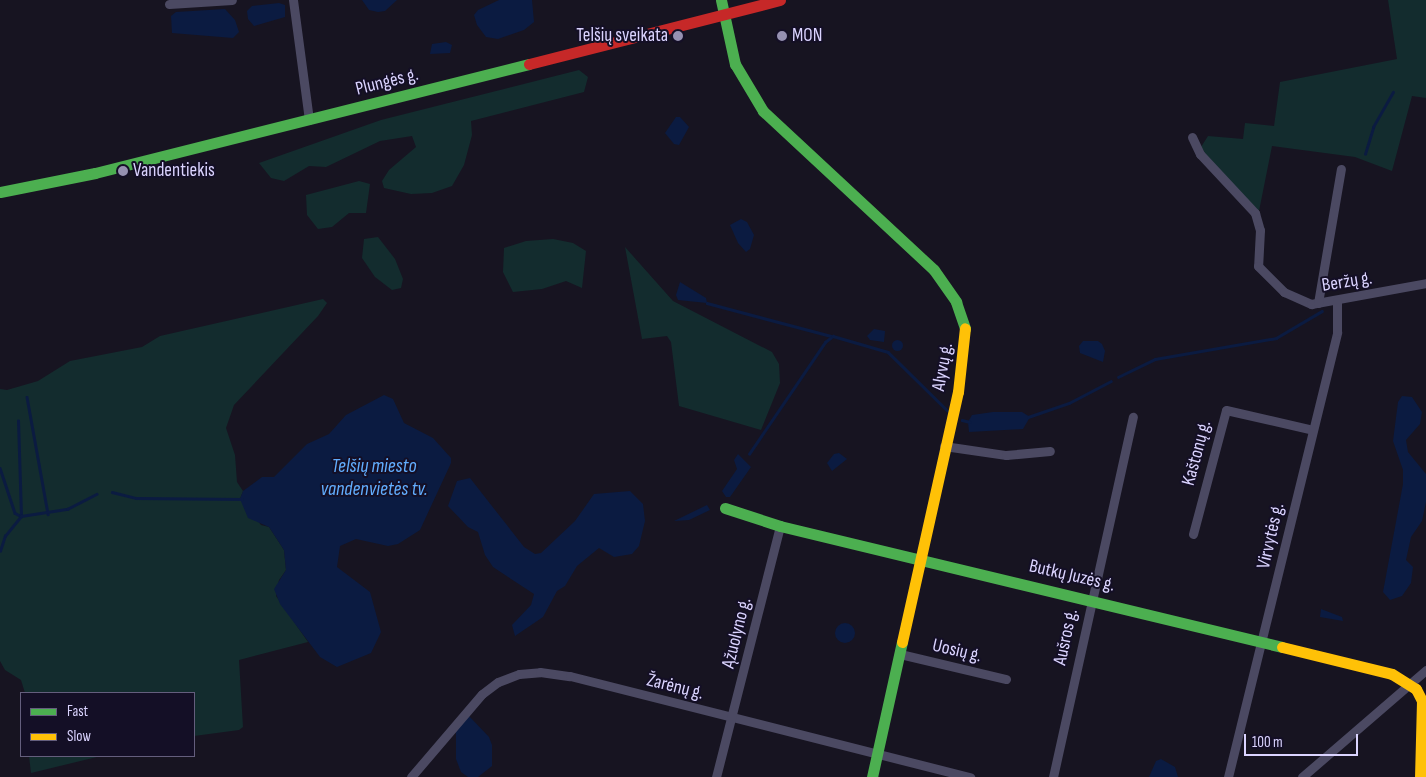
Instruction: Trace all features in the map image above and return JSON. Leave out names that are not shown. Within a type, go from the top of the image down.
[{"type":"street","points":[[169,4],[232,0]]},
{"type":"street","points":[[293,0],[309,120]]},
{"type":"street","name":"Alyvų g.","points":[[721,0],[738,70],[763,111],[925,261],[956,302],[966,341],[921,558],[872,777]]},
{"type":"street","name":"Plungės g.","points":[[0,192],[95,173],[780,0]]},
{"type":"street","name":"Beržų g.","points":[[1192,137],[1200,154],[1255,214],[1260,230],[1258,266],[1284,292],[1311,304],[1337,301],[1426,283]]},
{"type":"street","points":[[1318,303],[1341,170]]},
{"type":"street","name":"Virvytės g.","points":[[1228,777],[1337,332],[1337,301]]},
{"type":"street","name":"Kaštonų g.","points":[[1193,534],[1226,410],[1313,430]]},
{"type":"street","name":"Aušros g.","points":[[1053,777],[1091,599],[1133,417]]},
{"type":"street","points":[[944,446],[1006,455],[1050,451]]},
{"type":"street","name":"Butkų Juzės g.","points":[[725,508],[780,526],[921,558],[1376,669],[1410,684]]},
{"type":"street","name":"Ąžuolyno g.","points":[[716,777],[780,526]]},
{"type":"street","name":"Uosių g.","points":[[900,654],[1006,679]]},
{"type":"street","points":[[1302,777],[1426,670]]},
{"type":"street","name":"Žarėnų g.","points":[[411,777],[482,694],[498,682],[519,674],[540,672],[570,676],[732,719],[970,777]]},
{"type":"street","points":[[1410,684],[1420,694],[1423,708],[1420,777]]},
{"type":"green space","points":[[1388,0],[1426,0],[1426,98],[1412,96],[1392,171],[1355,157],[1272,146],[1259,211],[1210,161],[1201,147],[1208,136],[1243,139],[1245,123],[1274,126],[1280,82],[1397,59]]},
{"type":"green space","points":[[579,70],[588,77],[584,92],[471,121],[472,135],[464,165],[452,186],[432,193],[411,194],[384,188],[382,181],[389,170],[416,147],[412,136],[380,141],[326,167],[309,166],[284,181],[271,178],[259,163],[381,120]]},
{"type":"green space","points":[[359,181],[370,184],[366,213],[349,213],[332,227],[318,229],[307,215],[306,195]]},
{"type":"green space","points":[[378,237],[395,259],[403,279],[401,288],[392,290],[375,277],[362,258],[364,239]]},
{"type":"green space","points":[[553,239],[573,243],[586,251],[582,288],[566,281],[542,289],[513,292],[503,272],[504,248],[526,241]]},
{"type":"green space","points":[[625,247],[673,301],[772,352],[779,364],[780,383],[761,430],[679,406],[671,342],[667,336],[642,339]]},
{"type":"green space","points":[[323,299],[327,303],[318,316],[234,405],[226,428],[235,455],[237,482],[243,491],[240,499],[261,525],[269,527],[284,550],[286,570],[279,580],[276,596],[308,642],[239,660],[243,727],[239,730],[195,736],[195,692],[25,692],[21,680],[5,670],[0,661],[0,389],[7,390],[38,381],[70,361],[142,347],[160,336]]},
{"type":"green space","points":[[29,757],[97,757],[31,773]]},
{"type":"water","points":[[362,0],[397,0],[385,11],[378,12],[369,10]]},
{"type":"water","points":[[499,0],[532,0],[534,22],[524,30],[498,39],[486,37],[477,25],[474,15],[478,10]]},
{"type":"water","points":[[279,3],[285,5],[285,17],[254,26],[248,19],[247,11],[252,6]]},
{"type":"water","points":[[225,9],[235,20],[239,32],[233,38],[172,33],[171,16],[176,12]]},
{"type":"water","points":[[446,42],[452,45],[450,53],[430,54],[432,44]]},
{"type":"water","points":[[676,117],[680,117],[689,127],[679,145],[674,144],[665,133]]},
{"type":"water","points":[[741,219],[747,222],[754,235],[750,249],[746,252],[738,243],[730,225]]},
{"type":"water","points":[[680,282],[706,298],[707,303],[678,300],[676,295]]},
{"type":"water","points":[[874,329],[885,331],[884,342],[870,340],[867,336]]},
{"type":"water","points":[[897,339],[903,345],[897,351],[891,345]]},
{"type":"water","points":[[1083,341],[1098,341],[1102,344],[1105,351],[1103,362],[1080,353],[1079,346]]},
{"type":"water","name":"Telšių miesto vandenvietės tv.","points":[[384,395],[393,399],[404,423],[433,438],[451,458],[451,463],[420,530],[398,544],[388,546],[356,539],[340,546],[337,567],[370,592],[381,632],[371,653],[337,667],[320,657],[280,604],[274,589],[286,570],[284,550],[269,527],[248,518],[240,499],[243,491],[262,477],[274,477],[307,444],[329,434],[346,415]]},
{"type":"water","points":[[1402,396],[1412,397],[1422,412],[1420,424],[1406,440],[1408,452],[1426,474],[1426,502],[1422,521],[1411,537],[1406,560],[1413,567],[1411,583],[1402,596],[1390,600],[1383,592],[1403,484],[1403,470],[1393,441],[1398,402]]},
{"type":"water","points":[[993,412],[1022,412],[1030,417],[1023,429],[969,432],[968,422],[972,415]]},
{"type":"water","points":[[839,453],[847,459],[832,471],[827,463],[834,454]]},
{"type":"water","points":[[738,454],[751,467],[730,497],[726,497],[722,491],[737,469],[734,460]]},
{"type":"water","points":[[470,478],[524,547],[535,554],[541,553],[575,521],[594,494],[630,491],[643,504],[645,521],[639,546],[632,554],[614,557],[599,548],[577,566],[565,586],[557,591],[543,617],[515,636],[512,625],[531,605],[534,594],[493,567],[485,555],[478,532],[468,527],[448,506],[457,481]]},
{"type":"water","points":[[707,505],[710,510],[689,520],[674,521]]},
{"type":"water","points":[[1321,609],[1342,617],[1343,621],[1320,617]]},
{"type":"water","points":[[841,623],[849,623],[855,629],[855,637],[849,643],[841,643],[835,637],[835,629]]},
{"type":"water","points":[[469,716],[489,737],[492,745],[492,766],[478,777],[468,777],[461,772],[456,759],[456,730]]},
{"type":"water","points":[[1161,759],[1175,767],[1178,777],[1149,777],[1156,761]]},
{"type":"waterway","points":[[1365,154],[1373,127],[1393,92]]},
{"type":"waterway","points":[[707,303],[831,336]]},
{"type":"waterway","points":[[1118,377],[1155,359],[1276,338],[1322,311]]},
{"type":"waterway","points":[[749,454],[825,342],[833,336],[888,352],[947,410]]},
{"type":"waterway","points":[[1028,417],[1069,403],[1111,381]]},
{"type":"waterway","points":[[27,397],[48,514]]},
{"type":"waterway","points":[[962,420],[970,422]]},
{"type":"waterway","points":[[0,468],[15,513],[21,516],[18,421]]},
{"type":"waterway","points":[[112,492],[136,498],[242,499]]},
{"type":"waterway","points":[[0,551],[5,536],[21,516],[67,509],[96,494]]},
{"type":"traffic: fast","points":[[721,0],[735,64],[763,111],[934,270],[956,302],[965,328]]},
{"type":"traffic: fast","points":[[0,192],[95,173],[529,64]]},
{"type":"traffic: fast","points":[[725,508],[780,526],[1282,647]]},
{"type":"traffic: fast","points":[[872,777],[902,642]]},
{"type":"traffic: slow","points":[[902,642],[958,392],[965,328]]},
{"type":"traffic: slow","points":[[1282,647],[1392,674],[1416,689],[1422,701],[1420,777]]},
{"type":"traffic: jam","points":[[529,64],[780,0]]},
{"type":"place","name":"Telšių sveikata","points":[[678,36]]},
{"type":"place","name":"MON","points":[[782,36]]},
{"type":"place","name":"Vandentiekis","points":[[123,171]]}]
